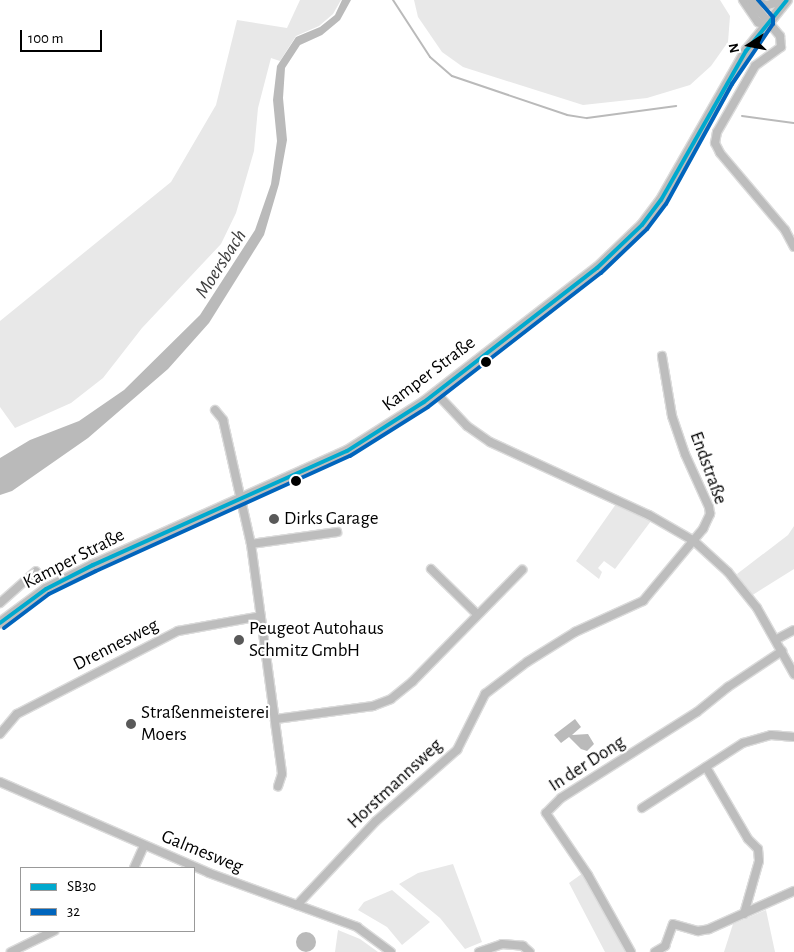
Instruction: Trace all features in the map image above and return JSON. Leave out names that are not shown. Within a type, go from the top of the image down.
[{"type":"main road","name":"Kamper Straße","points":[[0,623],[57,583],[347,451],[436,393],[597,268],[642,225],[661,200],[727,81],[787,0]]},
{"type":"street","points":[[743,0],[780,36],[780,47],[755,66],[717,132],[715,143],[720,153],[785,230],[794,247]]},
{"type":"street","points":[[750,0],[768,25]]},
{"type":"street","points":[[750,0],[761,5],[787,0]]},
{"type":"street","name":"Endstraße","points":[[662,356],[672,416],[685,454],[709,506],[708,520],[694,541]]},
{"type":"street","points":[[436,393],[467,426],[490,442],[649,515],[694,541],[741,588],[777,639],[794,674]]},
{"type":"street","points":[[216,410],[223,420],[251,544],[276,719],[282,774],[278,786]]},
{"type":"street","points":[[251,544],[337,532]]},
{"type":"street","name":"Horstmannsweg","points":[[297,905],[376,821],[457,750],[485,694],[527,662],[575,632],[643,601],[694,541]]},
{"type":"street","points":[[431,569],[477,614]]},
{"type":"street","points":[[276,719],[373,706],[391,699],[413,682],[477,614],[522,570]]},
{"type":"street","points":[[0,603],[36,572]]},
{"type":"street","name":"Drennesweg","points":[[0,734],[17,714],[178,631],[261,616]]},
{"type":"street","points":[[777,639],[794,630]]},
{"type":"street","name":"In der Dong","points":[[631,952],[588,875],[546,813],[561,798],[697,712],[728,687],[782,651]]},
{"type":"street","points":[[642,808],[757,737],[794,737]]},
{"type":"street","points":[[706,767],[748,840],[758,848],[759,862],[744,914]]},
{"type":"street","name":"Galmesweg","points":[[0,782],[144,846],[357,928],[391,952]]},
{"type":"street","points":[[134,867],[144,846]]},
{"type":"street","points":[[655,952],[665,946],[673,924],[698,931],[744,914],[794,891]]},
{"type":"street","points":[[11,952],[52,932]]},
{"type":"street","points":[[479,952],[502,944],[523,946],[530,952]]},
{"type":"shaded area","points":[[300,0],[341,0],[333,14],[319,26],[296,36],[280,61],[271,58],[258,108],[254,151],[236,213],[221,244],[142,328],[103,378],[71,403],[15,428],[0,407],[0,321],[171,182],[216,105],[237,20],[287,28]]},
{"type":"shaded area","name":"Moersbach","points":[[342,0],[351,0],[340,20],[322,35],[300,45],[285,68],[283,98],[287,140],[279,184],[264,235],[209,323],[168,369],[88,438],[12,491],[0,495],[0,458],[30,440],[79,421],[124,390],[200,315],[255,230],[271,184],[277,141],[273,100],[277,66],[296,37],[320,27],[335,15]]},
{"type":"shaded area","points":[[414,0],[720,0],[730,16],[728,42],[711,66],[690,85],[647,98],[583,105],[463,67],[442,52],[418,17]]},
{"type":"shaded area","points":[[616,504],[651,521],[615,569],[604,561],[598,568],[602,572],[599,579],[576,561]]},
{"type":"shaded area","points":[[794,526],[794,569],[751,596],[737,574],[788,535]]},
{"type":"shaded area","points":[[575,719],[581,727],[572,735],[588,734],[594,744],[587,751],[581,749],[569,737],[561,743],[554,735]]},
{"type":"shaded area","points":[[453,864],[482,942],[465,949],[440,918],[399,884],[418,873]]},
{"type":"shaded area","points":[[583,873],[628,952],[605,952],[569,883]]},
{"type":"shaded area","points":[[392,890],[430,922],[402,945],[387,927],[358,910],[364,902]]},
{"type":"shaded area","points":[[766,910],[775,952],[724,952],[733,924]]},
{"type":"shaded area","points":[[338,930],[360,939],[378,952],[335,952]]},
{"type":"shaded area","points":[[302,932],[310,932],[316,938],[316,946],[310,952],[302,952],[296,946],[296,938]]},
{"type":"waterway","points":[[393,0],[430,57],[452,76],[567,115],[587,118],[676,106]]},
{"type":"waterway","points":[[742,116],[794,123]]},
{"type":"transit line","name":"32","points":[[4,628],[49,594],[350,456],[428,407],[601,273],[647,229],[666,204],[732,84],[773,24],[773,17],[758,0]]},
{"type":"transit line","name":"SB30","points":[[0,623],[46,589],[93,565],[347,451],[424,402],[597,268],[642,225],[661,200],[746,51],[787,0]]},
{"type":"place","name":"Dirks Garage","points":[[274,519]]},
{"type":"place","name":"Peugeot Autohaus Schmitz GmbH","points":[[239,640]]},
{"type":"place","name":"Straßenmeisterei Moers","points":[[131,724]]}]
